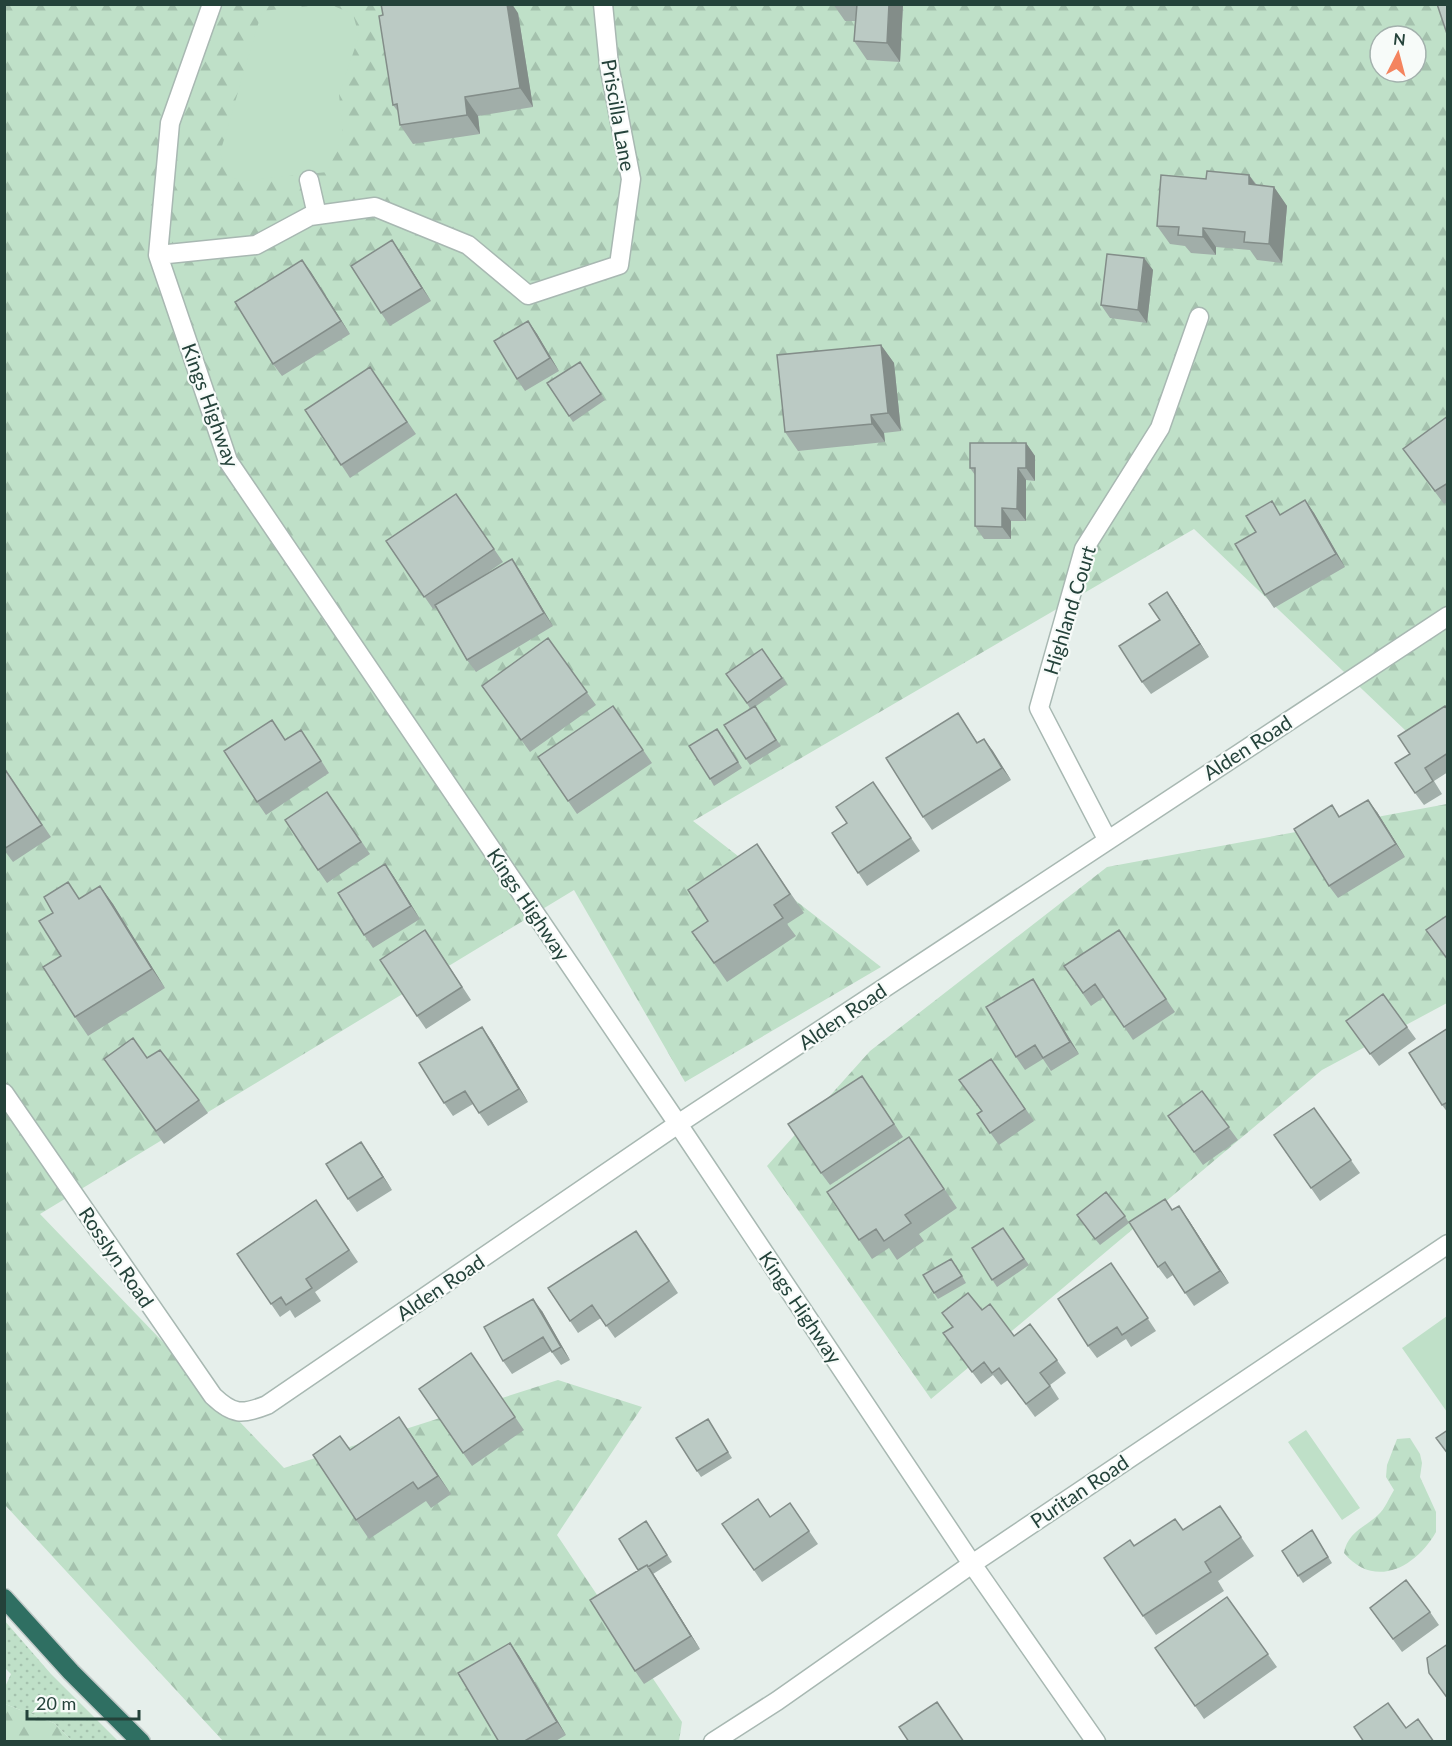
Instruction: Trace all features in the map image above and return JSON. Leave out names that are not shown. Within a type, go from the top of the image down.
[{"type":"highway","points":[[4,1598],[71,1672],[141,1742]]},
{"type":"street","name":"Kings Highway","points":[[212,4],[170,123],[158,255],[228,461],[678,1124],[972,1563],[1096,1742]]},
{"type":"street","name":"Priscilla Lane","points":[[158,255],[256,245],[310,216],[375,207],[468,245],[528,295],[619,265],[631,179],[609,65],[603,4]]},
{"type":"street","points":[[309,180],[317,215]]},
{"type":"street","name":"Highland Court","points":[[1107,839],[1039,708],[1084,549],[1160,428],[1199,317]]},
{"type":"street","name":"Alden Road","points":[[238,1413],[267,1405],[678,1124],[1448,615]]},
{"type":"street","name":"Rosslyn Road","points":[[4,1093],[213,1396],[224,1407],[238,1413]]},
{"type":"street","name":"Puritan Road","points":[[713,1742],[777,1701],[972,1563],[1448,1244]]},
{"type":"green space","points":[[329,4],[353,14],[359,36],[339,94],[343,136],[327,172],[242,181],[228,176],[220,153],[262,11]]},
{"type":"green space","points":[[5,5],[1447,5],[1447,770],[1194,529],[693,821],[881,967],[685,1082],[574,890],[40,1214],[284,1468],[558,1380],[642,1407],[557,1535],[682,1722],[679,1741],[223,1741],[5,1505]]},
{"type":"green space","points":[[1447,804],[1447,1003],[1322,1070],[931,1399],[767,1166],[870,1051],[1107,867]]},
{"type":"green space","points":[[1447,1316],[1447,1412],[1402,1348]]},
{"type":"green space","points":[[1306,1430],[1360,1508],[1342,1520],[1288,1442]]},
{"type":"green space","points":[[1410,1438],[1420,1454],[1422,1463],[1420,1477],[1436,1512],[1436,1532],[1418,1555],[1406,1564],[1394,1570],[1381,1572],[1369,1570],[1356,1564],[1344,1553],[1346,1546],[1357,1531],[1385,1507],[1394,1490],[1386,1477],[1387,1465],[1397,1439]]},
{"type":"green space","points":[[4,1620],[51,1674],[118,1741],[72,1741],[54,1723],[5,1704],[5,1687],[11,1674],[5,1668]]},
{"type":"green space","points":[[5,1704],[54,1723],[72,1741],[5,1741]]},
{"type":"building","points":[[381,4],[507,4],[520,88],[465,97],[467,115],[400,125],[397,104],[393,105],[379,16],[383,15]]},
{"type":"building","points":[[857,4],[889,4],[887,43],[854,41]]},
{"type":"building","points":[[1437,4],[1448,4],[1448,34],[1447,34]]},
{"type":"building","points":[[1207,171],[1249,175],[1249,184],[1274,187],[1269,244],[1244,242],[1245,232],[1203,228],[1203,237],[1178,235],[1179,227],[1157,226],[1161,175],[1206,179]]},
{"type":"building","points":[[392,240],[422,288],[381,313],[351,266]]},
{"type":"building","points":[[1107,254],[1144,258],[1138,310],[1101,305]]},
{"type":"building","points":[[302,260],[341,321],[273,364],[235,302]]},
{"type":"building","points":[[528,321],[550,358],[517,379],[494,341]]},
{"type":"building","points":[[881,345],[888,413],[871,415],[872,424],[785,432],[777,355]]},
{"type":"building","points":[[580,362],[601,394],[569,416],[547,383]]},
{"type":"building","points":[[370,367],[407,422],[341,465],[305,410]]},
{"type":"building","points":[[1448,416],[1448,483],[1435,491],[1403,449]]},
{"type":"building","points":[[970,443],[1026,443],[1026,468],[1018,468],[1017,509],[1002,508],[1002,527],[975,526],[975,468],[970,468]]},
{"type":"building","points":[[456,494],[494,549],[424,597],[386,541]]},
{"type":"building","points":[[1305,500],[1336,554],[1265,595],[1235,544],[1256,532],[1246,516],[1272,501],[1280,515]]},
{"type":"building","points":[[512,559],[544,613],[467,660],[435,605]]},
{"type":"building","points":[[1167,592],[1200,644],[1142,682],[1119,646],[1160,620],[1149,604]]},
{"type":"building","points":[[548,638],[587,692],[521,740],[482,686]]},
{"type":"building","points":[[762,649],[782,678],[747,703],[726,674]]},
{"type":"building","points":[[613,706],[643,750],[568,801],[538,757]]},
{"type":"building","points":[[755,706],[776,740],[746,759],[724,725]]},
{"type":"building","points":[[1445,706],[1448,710],[1448,753],[1425,768],[1433,781],[1415,793],[1395,763],[1410,754],[1398,736]]},
{"type":"building","points":[[958,713],[977,743],[984,739],[1002,768],[923,817],[886,758]]},
{"type":"building","points":[[272,720],[285,740],[301,730],[321,761],[257,802],[224,751]]},
{"type":"building","points":[[717,729],[738,762],[710,779],[689,746]]},
{"type":"building","points":[[4,768],[42,825],[4,849]]},
{"type":"building","points":[[873,782],[911,838],[858,873],[832,833],[847,823],[836,807]]},
{"type":"building","points":[[327,792],[361,842],[318,870],[285,820]]},
{"type":"building","points":[[1368,800],[1396,844],[1329,886],[1294,829],[1332,805],[1339,817]]},
{"type":"building","points":[[757,844],[790,894],[774,905],[783,918],[714,963],[692,932],[708,921],[688,890]]},
{"type":"building","points":[[385,864],[411,906],[364,935],[338,893]]},
{"type":"building","points":[[68,882],[79,899],[100,886],[152,969],[75,1017],[43,967],[61,956],[39,921],[53,913],[44,897]]},
{"type":"building","points":[[1448,915],[1448,960],[1426,930]]},
{"type":"building","points":[[425,930],[462,987],[417,1016],[380,960]]},
{"type":"building","points":[[1119,930],[1166,999],[1124,1027],[1095,984],[1083,993],[1064,966]]},
{"type":"building","points":[[1033,979],[1070,1042],[1043,1058],[1035,1045],[1016,1057],[986,1007]]},
{"type":"building","points":[[1383,994],[1407,1027],[1370,1054],[1346,1021]]},
{"type":"building","points":[[482,1027],[519,1089],[479,1113],[465,1091],[444,1103],[419,1063]]},
{"type":"building","points":[[1448,1028],[1448,1102],[1442,1105],[1409,1053]]},
{"type":"building","points":[[133,1038],[147,1058],[160,1050],[199,1100],[156,1131],[104,1059]]},
{"type":"building","points":[[991,1059],[1025,1109],[990,1133],[977,1114],[982,1111],[959,1080]]},
{"type":"building","points":[[862,1076],[894,1124],[821,1173],[788,1124]]},
{"type":"building","points":[[1202,1091],[1229,1127],[1194,1152],[1168,1116]]},
{"type":"building","points":[[1314,1108],[1351,1160],[1311,1188],[1274,1135]]},
{"type":"building","points":[[909,1137],[944,1189],[905,1215],[911,1223],[884,1241],[876,1229],[859,1240],[827,1192]]},
{"type":"building","points":[[361,1142],[383,1177],[348,1199],[326,1164]]},
{"type":"building","points":[[1106,1192],[1125,1216],[1095,1239],[1077,1215]]},
{"type":"building","points":[[1165,1199],[1172,1210],[1179,1206],[1220,1271],[1185,1293],[1165,1262],[1158,1267],[1129,1222]]},
{"type":"building","points":[[316,1200],[349,1250],[306,1279],[312,1288],[286,1305],[281,1297],[271,1304],[237,1254]]},
{"type":"building","points":[[1003,1228],[1024,1259],[992,1280],[972,1248]]},
{"type":"building","points":[[636,1231],[669,1281],[606,1326],[592,1305],[570,1321],[548,1288]]},
{"type":"building","points":[[951,1259],[962,1276],[934,1293],[923,1275]]},
{"type":"building","points":[[1111,1263],[1148,1318],[1122,1335],[1117,1327],[1088,1346],[1058,1299]]},
{"type":"building","points":[[968,1293],[982,1310],[990,1304],[1014,1336],[1030,1324],[1057,1360],[1040,1373],[1050,1386],[1026,1404],[999,1368],[992,1373],[984,1362],[972,1372],[943,1333],[953,1327],[942,1313]]},
{"type":"building","points":[[533,1299],[561,1347],[552,1352],[543,1337],[503,1361],[484,1327]]},
{"type":"building","points":[[471,1353],[515,1417],[463,1453],[419,1389]]},
{"type":"building","points":[[399,1417],[438,1476],[418,1489],[413,1482],[356,1520],[313,1455],[340,1436],[350,1450]]},
{"type":"building","points":[[708,1419],[728,1452],[697,1471],[676,1438]]},
{"type":"building","points":[[1448,1430],[1448,1454],[1436,1438]]},
{"type":"building","points":[[758,1499],[770,1517],[790,1503],[809,1531],[754,1570],[722,1524]]},
{"type":"building","points":[[1220,1506],[1241,1537],[1205,1562],[1211,1572],[1143,1616],[1104,1558],[1130,1540],[1134,1546],[1175,1519],[1183,1530]]},
{"type":"building","points":[[646,1521],[667,1555],[648,1567],[647,1565],[638,1570],[619,1539]]},
{"type":"building","points":[[1312,1530],[1328,1557],[1298,1576],[1282,1551]]},
{"type":"building","points":[[647,1565],[691,1636],[635,1671],[590,1600]]},
{"type":"building","points":[[1406,1580],[1430,1612],[1393,1639],[1370,1608]]},
{"type":"building","points":[[1227,1597],[1268,1654],[1195,1706],[1155,1648]]},
{"type":"building","points":[[510,1643],[557,1722],[523,1742],[499,1742],[458,1673]]},
{"type":"building","points":[[1448,1644],[1448,1699],[1429,1673],[1427,1658]]},
{"type":"building","points":[[937,1702],[964,1742],[909,1742],[899,1727]]},
{"type":"building","points":[[1388,1703],[1406,1728],[1418,1719],[1434,1742],[1364,1742],[1354,1727]]}]
